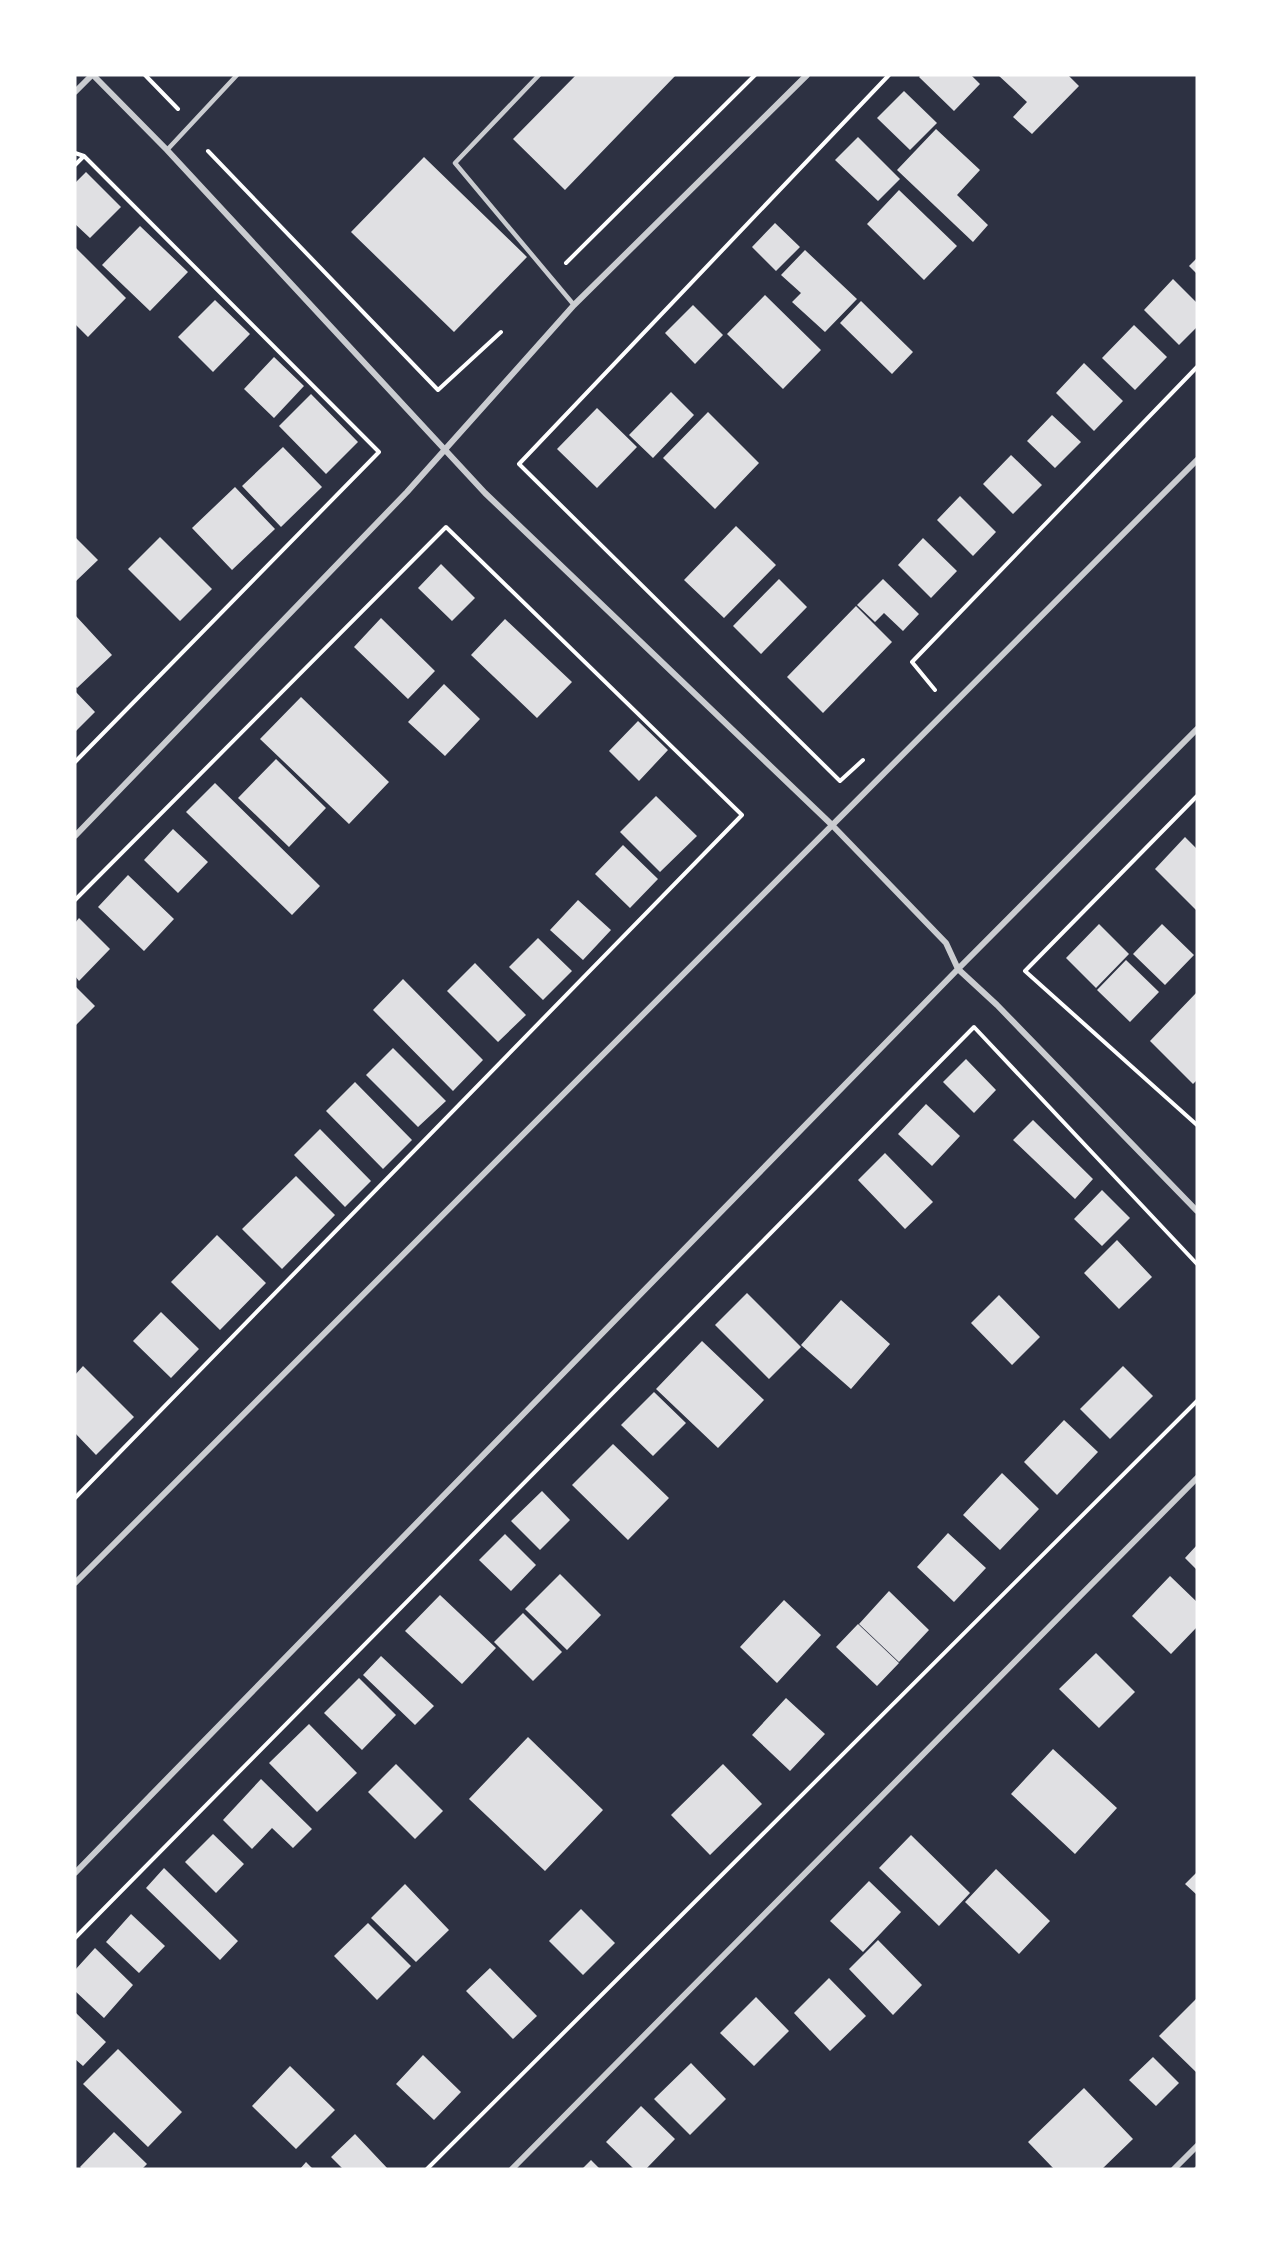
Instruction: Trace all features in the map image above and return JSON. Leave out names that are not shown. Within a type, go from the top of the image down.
[{"type":"street","points":[[75,92],[92,75],[167,150],[485,493],[832,825],[946,943],[958,969],[997,1005],[1197,1211]]},
{"type":"street","points":[[75,836],[407,492],[573,305],[807,75]]},
{"type":"street","points":[[75,1583],[1197,460]]},
{"type":"street","points":[[75,1874],[958,969],[1197,729]]},
{"type":"street","points":[[512,2169],[1197,1478]]},
{"type":"street","points":[[1174,2169],[1197,2146]]},
{"type":"lane","points":[[167,150],[237,75]]},
{"type":"lane","points":[[539,75],[455,163],[573,305]]},
{"type":"path","points":[[145,75],[179,110]]},
{"type":"path","points":[[561,267],[755,75]]},
{"type":"path","points":[[866,757],[840,781],[519,465],[889,75]]},
{"type":"path","points":[[208,151],[438,390],[501,332]]},
{"type":"path","points":[[75,153],[84,156],[379,452],[75,762]]},
{"type":"path","points":[[75,165],[84,156]]},
{"type":"path","points":[[927,697],[935,690],[912,662],[1197,367]]},
{"type":"path","points":[[75,900],[446,526],[742,815],[75,1498]]},
{"type":"path","points":[[1197,796],[1025,971],[1197,1125]]},
{"type":"path","points":[[75,1938],[974,1027],[1197,1264]]},
{"type":"path","points":[[427,2169],[1197,1401]]},
{"type":"building","points":[[576,75],[676,75],[565,190],[513,139]]},
{"type":"building","points":[[921,75],[971,75],[980,84],[954,111],[919,77]]},
{"type":"building","points":[[998,75],[1068,75],[1079,86],[1032,134],[1013,117],[1027,102]]},
{"type":"building","points":[[904,91],[937,123],[910,150],[877,118]]},
{"type":"building","points":[[936,129],[980,170],[957,195],[988,225],[973,242],[897,170]]},
{"type":"building","points":[[858,137],[900,179],[878,201],[835,160]]},
{"type":"building","points":[[424,157],[527,257],[454,332],[351,232]]},
{"type":"building","points":[[86,172],[121,207],[90,238],[75,224],[75,183]]},
{"type":"building","points":[[899,190],[957,246],[924,280],[867,224]]},
{"type":"building","points":[[775,223],[800,247],[776,271],[752,247]]},
{"type":"building","points":[[140,226],[188,272],[150,311],[102,265]]},
{"type":"building","points":[[75,247],[126,298],[88,337],[75,324]]},
{"type":"building","points":[[805,250],[857,299],[825,332],[792,302],[801,293],[781,275]]},
{"type":"building","points":[[1197,258],[1197,274],[1189,266]]},
{"type":"building","points":[[1173,279],[1197,303],[1197,327],[1179,345],[1144,310]]},
{"type":"building","points":[[765,295],[821,350],[783,389],[727,334]]},
{"type":"building","points":[[215,300],[250,334],[213,372],[178,337]]},
{"type":"building","points":[[861,301],[913,352],[892,374],[840,323]]},
{"type":"building","points":[[693,305],[723,335],[695,364],[665,333]]},
{"type":"building","points":[[1134,325],[1167,357],[1135,390],[1102,358]]},
{"type":"building","points":[[274,357],[304,386],[274,418],[244,389]]},
{"type":"building","points":[[1084,363],[1123,401],[1094,431],[1056,393]]},
{"type":"building","points":[[671,392],[694,415],[653,458],[629,435]]},
{"type":"building","points":[[311,394],[358,442],[326,474],[279,426]]},
{"type":"building","points":[[597,408],[637,447],[597,488],[557,449]]},
{"type":"building","points":[[708,412],[759,463],[715,509],[663,458]]},
{"type":"building","points":[[1052,415],[1081,442],[1055,468],[1027,441]]},
{"type":"building","points":[[283,447],[322,487],[281,527],[242,486]]},
{"type":"building","points":[[1011,455],[1042,485],[1013,514],[983,484]]},
{"type":"building","points":[[235,487],[275,529],[232,570],[192,528]]},
{"type":"building","points":[[960,496],[996,532],[973,556],[937,520]]},
{"type":"building","points":[[736,526],[776,565],[724,618],[684,580]]},
{"type":"building","points":[[75,537],[98,560],[75,582]]},
{"type":"building","points":[[160,537],[212,589],[180,621],[128,569]]},
{"type":"building","points":[[923,538],[957,571],[931,598],[898,565]]},
{"type":"building","points":[[441,564],[475,598],[452,621],[418,588]]},
{"type":"building","points":[[779,579],[807,607],[761,654],[733,626]]},
{"type":"building","points":[[883,579],[919,614],[903,631],[884,613],[875,622],[857,605]]},
{"type":"building","points":[[856,606],[892,642],[823,713],[787,677]]},
{"type":"building","points":[[75,615],[112,655],[77,688],[75,686]]},
{"type":"building","points":[[381,618],[435,671],[408,699],[354,647]]},
{"type":"building","points":[[505,619],[572,682],[537,718],[471,655]]},
{"type":"building","points":[[444,684],[480,719],[445,756],[408,722]]},
{"type":"building","points":[[75,691],[95,712],[75,732]]},
{"type":"building","points":[[301,697],[389,782],[349,824],[260,739]]},
{"type":"building","points":[[638,721],[668,750],[639,781],[609,751]]},
{"type":"building","points":[[276,759],[326,808],[289,847],[238,798]]},
{"type":"building","points":[[215,783],[320,886],[292,915],[186,812]]},
{"type":"building","points":[[656,796],[697,836],[660,872],[620,832]]},
{"type":"building","points":[[173,829],[208,862],[178,893],[144,860]]},
{"type":"building","points":[[1185,837],[1197,849],[1197,911],[1155,869]]},
{"type":"building","points":[[623,845],[658,879],[630,908],[595,874]]},
{"type":"building","points":[[128,875],[174,919],[144,951],[98,907]]},
{"type":"building","points":[[578,900],[611,930],[583,960],[550,930]]},
{"type":"building","points":[[79,918],[110,949],[79,981],[75,976],[75,923]]},
{"type":"building","points":[[1099,924],[1129,954],[1096,988],[1066,958]]},
{"type":"building","points":[[1162,924],[1194,955],[1165,985],[1133,954]]},
{"type":"building","points":[[538,938],[572,971],[543,1000],[509,967]]},
{"type":"building","points":[[1126,960],[1159,992],[1130,1022],[1097,990]]},
{"type":"building","points":[[475,963],[526,1015],[498,1042],[447,991]]},
{"type":"building","points":[[403,979],[483,1060],[453,1091],[373,1010]]},
{"type":"building","points":[[75,986],[95,1006],[75,1026]]},
{"type":"building","points":[[1197,992],[1197,1080],[1193,1084],[1150,1041]]},
{"type":"building","points":[[393,1048],[446,1101],[418,1127],[366,1075]]},
{"type":"building","points":[[966,1059],[996,1090],[974,1113],[943,1082]]},
{"type":"building","points":[[355,1082],[412,1140],[383,1169],[326,1111]]},
{"type":"building","points":[[926,1104],[960,1136],[932,1166],[898,1134]]},
{"type":"building","points":[[1033,1120],[1093,1179],[1075,1199],[1013,1140]]},
{"type":"building","points":[[320,1129],[371,1181],[345,1207],[294,1155]]},
{"type":"building","points":[[885,1153],[933,1202],[905,1229],[858,1180]]},
{"type":"building","points":[[296,1176],[335,1215],[282,1269],[242,1229]]},
{"type":"building","points":[[1102,1190],[1130,1218],[1102,1246],[1074,1219]]},
{"type":"building","points":[[217,1235],[266,1283],[220,1330],[171,1282]]},
{"type":"building","points":[[1117,1240],[1152,1277],[1119,1309],[1084,1273]]},
{"type":"building","points":[[747,1293],[801,1347],[769,1379],[715,1325]]},
{"type":"building","points":[[999,1295],[1040,1337],[1012,1365],[971,1323]]},
{"type":"building","points":[[841,1300],[890,1344],[851,1389],[801,1345]]},
{"type":"building","points":[[161,1312],[199,1349],[171,1378],[133,1341]]},
{"type":"building","points":[[702,1341],[764,1400],[718,1448],[656,1389]]},
{"type":"building","points":[[83,1366],[134,1417],[96,1455],[75,1433],[75,1375]]},
{"type":"building","points":[[1123,1366],[1153,1396],[1110,1439],[1080,1409]]},
{"type":"building","points":[[654,1392],[686,1423],[653,1456],[621,1425]]},
{"type":"building","points":[[1064,1420],[1098,1452],[1057,1495],[1024,1462]]},
{"type":"building","points":[[613,1444],[669,1498],[628,1540],[572,1485]]},
{"type":"building","points":[[1002,1473],[1039,1509],[1000,1550],[963,1515]]},
{"type":"building","points":[[542,1491],[570,1520],[540,1550],[511,1521]]},
{"type":"building","points":[[948,1533],[986,1568],[954,1602],[917,1567]]},
{"type":"building","points":[[505,1534],[536,1565],[511,1591],[479,1560]]},
{"type":"building","points":[[1197,1545],[1197,1570],[1185,1558]]},
{"type":"building","points":[[560,1574],[601,1615],[567,1650],[525,1609]]},
{"type":"building","points":[[1170,1576],[1197,1602],[1197,1627],[1171,1654],[1132,1616]]},
{"type":"building","points":[[889,1591],[929,1630],[899,1662],[859,1624]]},
{"type":"building","points":[[440,1595],[496,1648],[462,1684],[405,1631]]},
{"type":"building","points":[[784,1600],[821,1635],[777,1683],[740,1647]]},
{"type":"building","points":[[523,1613],[562,1652],[533,1681],[494,1642]]},
{"type":"building","points":[[858,1624],[899,1663],[877,1686],[836,1647]]},
{"type":"building","points":[[1096,1653],[1135,1692],[1099,1728],[1059,1689]]},
{"type":"building","points":[[381,1656],[434,1706],[415,1725],[363,1675]]},
{"type":"building","points":[[359,1678],[396,1715],[362,1750],[324,1713]]},
{"type":"building","points":[[786,1698],[825,1734],[790,1771],[752,1735]]},
{"type":"building","points":[[309,1724],[357,1773],[317,1812],[269,1763]]},
{"type":"building","points":[[528,1737],[603,1810],[545,1871],[469,1799]]},
{"type":"building","points":[[1053,1749],[1117,1808],[1075,1854],[1011,1794]]},
{"type":"building","points":[[396,1764],[443,1811],[415,1839],[368,1792]]},
{"type":"building","points":[[723,1764],[762,1804],[710,1855],[671,1815]]},
{"type":"building","points":[[261,1779],[312,1829],[293,1848],[272,1828],[252,1849],[223,1820]]},
{"type":"building","points":[[213,1834],[244,1864],[216,1893],[185,1862]]},
{"type":"building","points":[[911,1835],[970,1893],[939,1926],[879,1868]]},
{"type":"building","points":[[164,1868],[238,1941],[220,1960],[146,1888]]},
{"type":"building","points":[[996,1869],[1050,1921],[1019,1954],[965,1902]]},
{"type":"building","points":[[1197,1872],[1197,1895],[1185,1884]]},
{"type":"building","points":[[869,1881],[901,1912],[863,1952],[830,1921]]},
{"type":"building","points":[[405,1884],[449,1930],[416,1962],[371,1918]]},
{"type":"building","points":[[581,1909],[615,1943],[583,1975],[549,1941]]},
{"type":"building","points":[[131,1914],[165,1946],[139,1973],[106,1942]]},
{"type":"building","points":[[368,1923],[411,1966],[377,2000],[334,1956]]},
{"type":"building","points":[[878,1940],[922,1985],[893,2015],[849,1969]]},
{"type":"building","points":[[95,1948],[133,1985],[104,2018],[75,1991],[75,1970]]},
{"type":"building","points":[[490,1968],[537,2016],[513,2039],[466,1991]]},
{"type":"building","points":[[829,1978],[866,2016],[830,2051],[794,2013]]},
{"type":"building","points":[[756,1997],[789,2031],[754,2066],[720,2033]]},
{"type":"building","points":[[1197,1998],[1197,2073],[1159,2036]]},
{"type":"building","points":[[75,2012],[106,2042],[83,2066],[75,2059]]},
{"type":"building","points":[[118,2049],[182,2112],[148,2147],[83,2084]]},
{"type":"building","points":[[423,2055],[461,2092],[434,2120],[396,2084]]},
{"type":"building","points":[[1153,2057],[1179,2083],[1156,2106],[1129,2080]]},
{"type":"building","points":[[691,2063],[726,2099],[690,2135],[654,2099]]},
{"type":"building","points":[[290,2066],[335,2110],[296,2149],[252,2106]]},
{"type":"building","points":[[1084,2088],[1133,2139],[1102,2169],[1054,2169],[1028,2142]]},
{"type":"building","points":[[641,2106],[675,2139],[646,2169],[634,2169],[606,2142]]},
{"type":"building","points":[[114,2132],[147,2164],[142,2169],[82,2169],[80,2167]]},
{"type":"building","points":[[355,2134],[388,2169],[343,2169],[331,2157]]},
{"type":"building","points":[[591,2160],[600,2169],[582,2169]]},
{"type":"building","points":[[306,2162],[313,2169],[300,2169]]},
{"type":"tram line","points":[[1194,2169],[1197,2166]]}]
